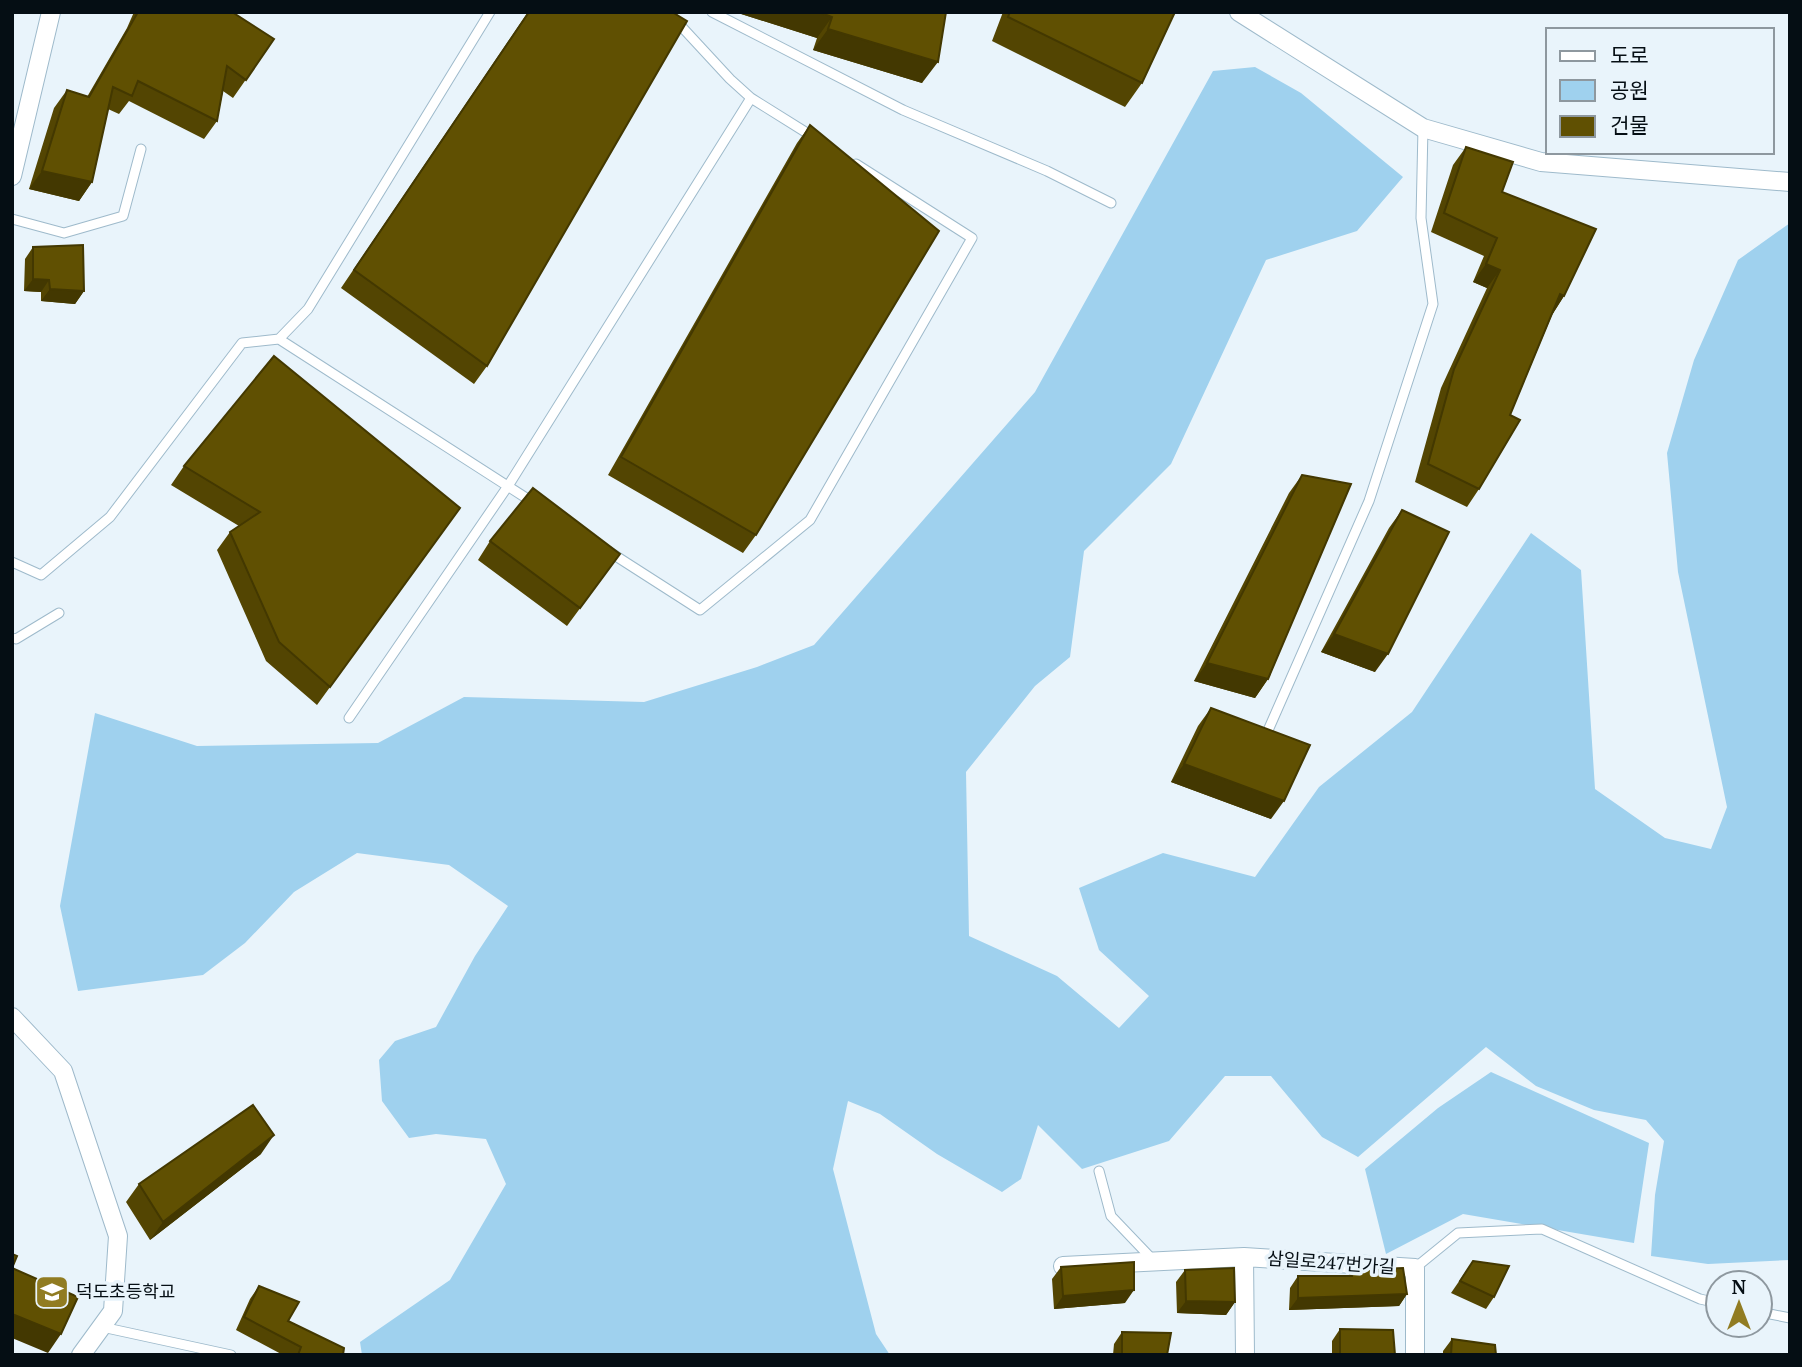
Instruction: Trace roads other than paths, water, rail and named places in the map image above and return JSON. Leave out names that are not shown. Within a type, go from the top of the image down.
[{"type":"street","points":[[12,176],[51,12]]},
{"type":"street","points":[[1239,12],[1423,128],[1541,162],[1790,182]]},
{"type":"street","points":[[12,1017],[63,1071],[118,1237],[113,1311],[81,1355]]},
{"type":"street","name":"삼일로247번가길","points":[[1244,1257],[1245,1355]]},
{"type":"street","name":"삼일로247번가길","points":[[1063,1266],[1244,1257],[1415,1268],[1415,1355]]},
{"type":"lane","points":[[279,339],[307,309],[490,12]]},
{"type":"lane","points":[[668,12],[751,98],[821,142]]},
{"type":"lane","points":[[712,12],[903,110],[1047,171],[1111,203]]},
{"type":"lane","points":[[349,718],[508,486],[751,98]]},
{"type":"lane","points":[[1266,735],[1369,501],[1433,304],[1421,218],[1423,128]]},
{"type":"lane","points":[[12,219],[64,233],[123,216],[141,149]]},
{"type":"lane","points":[[598,544],[700,610],[810,520],[972,238],[844,157]]},
{"type":"lane","points":[[12,562],[41,575],[110,517],[242,342],[279,339],[542,508]]},
{"type":"lane","points":[[12,638],[16,639],[59,613]]},
{"type":"lane","points":[[1099,1171],[1111,1216],[1154,1262]]},
{"type":"lane","points":[[1415,1268],[1458,1233],[1542,1229],[1704,1300]]},
{"type":"lane","points":[[102,1327],[230,1355]]},
{"type":"place","name":"덕도초등학교","points":[[52,1292]]}]
